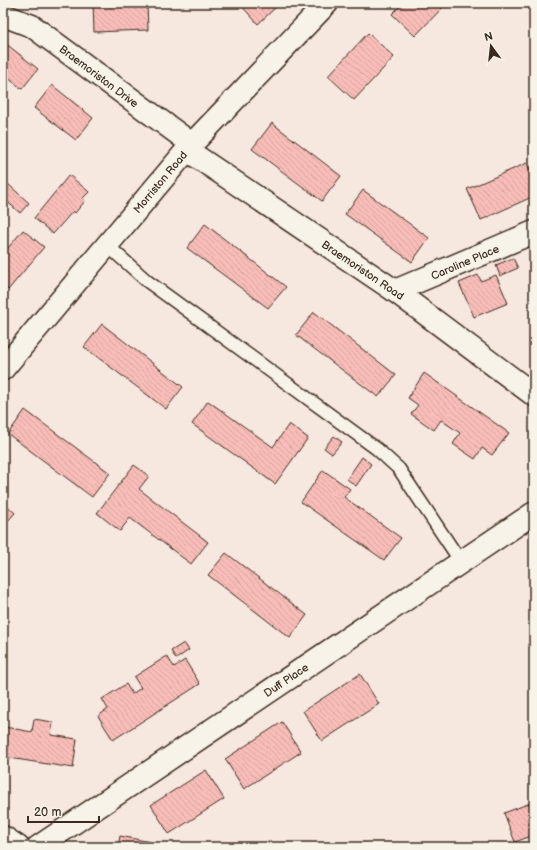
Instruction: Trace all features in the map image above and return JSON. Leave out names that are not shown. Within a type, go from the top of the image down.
[{"type":"street","name":"Morriston Road","points":[[3,369],[189,147],[327,3]]},
{"type":"street","name":"Braemoriston Drive","points":[[3,15],[32,26],[189,147]]},
{"type":"street","name":"Braemoriston Road","points":[[189,147],[395,292],[534,395]]},
{"type":"street","name":"Caroline Place","points":[[395,292],[534,232]]},
{"type":"street","name":"Duff Place","points":[[38,847],[534,513]]},
{"type":"street","points":[[3,837],[18,847]]},
{"type":"lane","points":[[107,245],[147,281],[377,449],[399,469],[461,562]]},
{"type":"building","points":[[93,3],[147,3],[148,30],[94,32]]},
{"type":"building","points":[[239,3],[273,3],[276,7],[258,24]]},
{"type":"building","points":[[403,3],[447,3],[415,36],[392,14]]},
{"type":"building","points":[[368,33],[394,57],[354,100],[328,76]]},
{"type":"building","points":[[5,43],[38,69],[22,89],[3,74],[3,45]]},
{"type":"building","points":[[52,85],[93,118],[76,140],[34,108]]},
{"type":"building","points":[[272,123],[341,176],[322,201],[252,149]]},
{"type":"building","points":[[527,163],[534,180],[534,196],[481,220],[467,189]]},
{"type":"building","points":[[69,175],[89,192],[83,198],[85,201],[75,213],[73,211],[53,234],[34,218]]},
{"type":"building","points":[[8,184],[29,203],[20,213],[3,198],[3,190]]},
{"type":"building","points":[[363,190],[429,238],[412,262],[345,214]]},
{"type":"building","points":[[205,224],[286,287],[268,308],[187,248]]},
{"type":"building","points":[[23,230],[44,247],[8,290],[3,285],[3,254]]},
{"type":"building","points":[[513,258],[518,268],[500,276],[496,265]]},
{"type":"building","points":[[478,275],[481,281],[496,275],[508,303],[474,317],[459,283]]},
{"type":"building","points":[[314,312],[396,375],[378,397],[296,335]]},
{"type":"building","points":[[102,324],[183,387],[166,409],[84,347]]},
{"type":"building","points":[[424,373],[509,433],[492,455],[482,448],[475,459],[453,444],[460,433],[441,420],[434,430],[411,414],[418,405],[408,398]]},
{"type":"building","points":[[208,401],[273,447],[289,424],[308,438],[275,484],[192,424]]},
{"type":"building","points":[[25,410],[110,473],[92,497],[8,434]]},
{"type":"building","points":[[334,436],[342,442],[332,454],[324,448]]},
{"type":"building","points":[[362,457],[371,464],[356,486],[347,479]]},
{"type":"building","points":[[134,465],[149,476],[139,489],[208,542],[191,564],[130,518],[120,531],[97,513]]},
{"type":"building","points":[[323,470],[350,489],[344,497],[401,538],[384,560],[301,502]]},
{"type":"building","points":[[3,502],[15,513],[5,524],[3,522]]},
{"type":"building","points":[[226,553],[307,615],[290,638],[208,575]]},
{"type":"building","points":[[184,643],[189,650],[176,659],[171,651]]},
{"type":"building","points":[[167,656],[174,667],[185,660],[200,684],[113,740],[98,716],[108,709],[102,699],[126,684],[132,694],[141,688],[134,677]]},
{"type":"building","points":[[360,674],[379,704],[322,741],[303,711]]},
{"type":"building","points":[[3,719],[6,720],[5,727],[32,732],[34,719],[53,722],[51,735],[77,739],[73,768],[3,757]]},
{"type":"building","points":[[282,722],[301,752],[244,789],[225,759]]},
{"type":"building","points":[[206,770],[224,799],[169,834],[151,805]]},
{"type":"building","points":[[533,802],[534,835],[515,842],[504,813]]},
{"type":"building","points":[[120,836],[161,844],[160,847],[118,847]]}]
